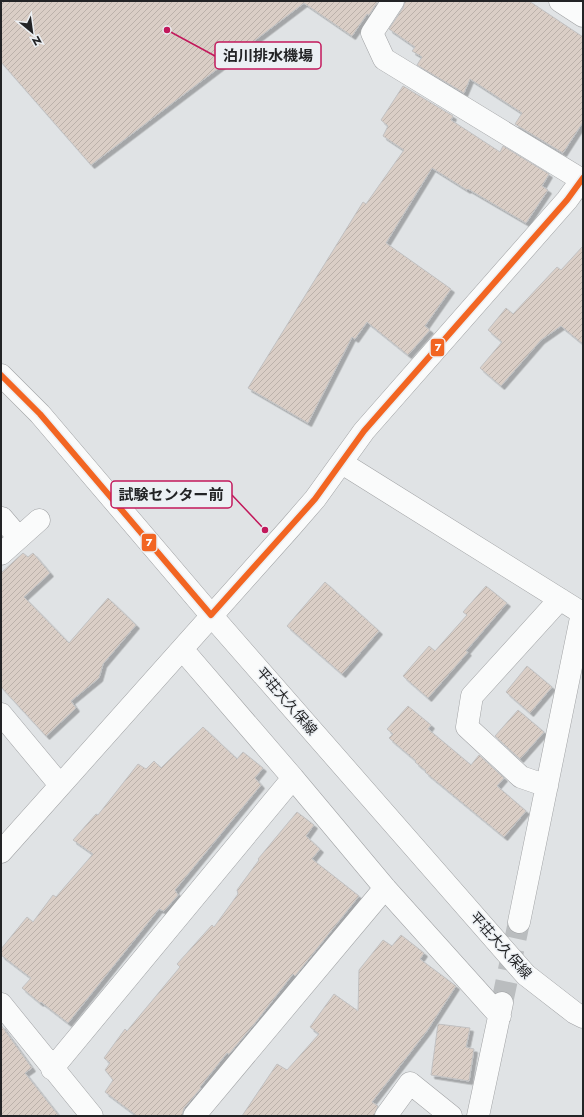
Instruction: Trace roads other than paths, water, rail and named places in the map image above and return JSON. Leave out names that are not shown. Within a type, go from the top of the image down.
[{"type":"street","points":[[1,852],[315,499],[364,431],[567,200],[582,179],[384,60],[372,33],[393,1]]},
{"type":"street","points":[[560,1],[583,16]]},
{"type":"street","name":"平荘大久保線","points":[[1,375],[40,414],[211,615],[526,975],[579,1015]]},
{"type":"street","points":[[342,463],[582,613],[519,922]]},
{"type":"street","points":[[2,518],[19,538]]},
{"type":"street","points":[[1,554],[39,520]]},
{"type":"street","points":[[547,786],[520,777],[467,727],[472,696],[560,599]]},
{"type":"street","points":[[182,649],[385,888],[501,1009],[478,1116]]},
{"type":"street","points":[[1,714],[60,785]]},
{"type":"street","points":[[52,1069],[293,778]]},
{"type":"street","points":[[194,1116],[385,888]]},
{"type":"street","points":[[1,1004],[52,1069],[92,1116]]},
{"type":"street","points":[[386,1116],[410,1083],[451,1116]]},
{"type":"tunnel","points":[[502,1003],[519,922]]},
{"type":"place","name":"泊川排水機場","points":[[167,30]]},
{"type":"place","name":"試験センター前","points":[[265,530]]}]
